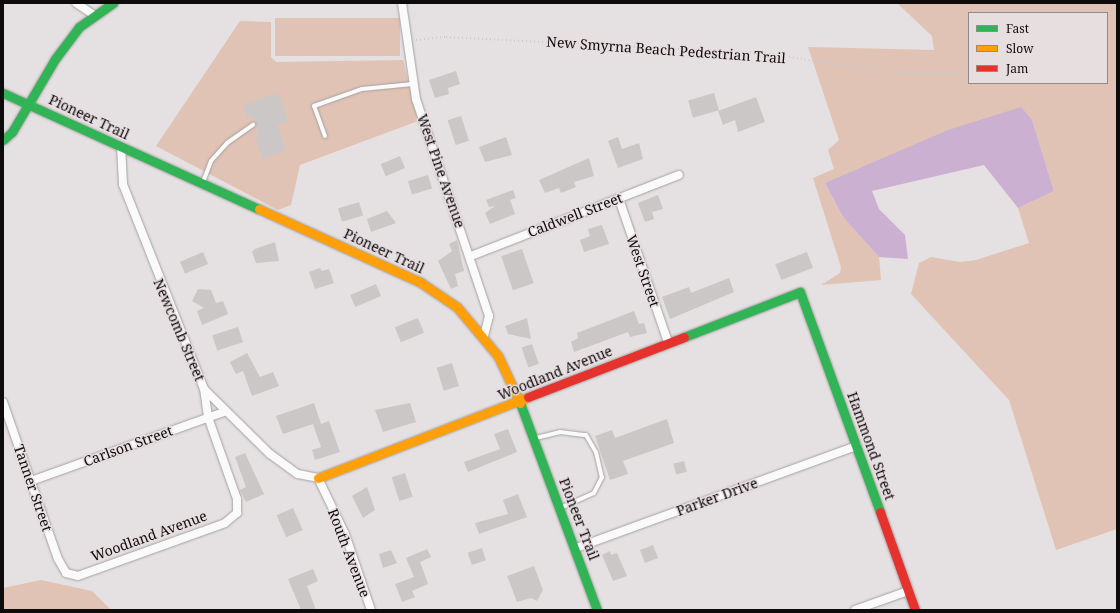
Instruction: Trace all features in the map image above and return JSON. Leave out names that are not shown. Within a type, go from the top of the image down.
[{"type":"street","points":[[76,3],[94,14]]},
{"type":"street","points":[[3,93],[30,105],[55,59],[94,14],[113,3]]},
{"type":"street","name":"West Pine Avenue","points":[[402,3],[413,84],[471,256],[489,316],[484,336]]},
{"type":"street","name":"Pioneer Trail","points":[[3,140],[30,105],[420,282],[457,307],[484,336],[520,402],[576,548],[597,610]]},
{"type":"street","name":"Newcomb Street","points":[[122,148],[122,184],[204,389],[208,417],[237,499],[237,513]]},
{"type":"street","name":"Caldwell Street","points":[[471,256],[619,199],[679,174]]},
{"type":"street","name":"West Street","points":[[619,199],[668,342]]},
{"type":"street","name":"Woodland Avenue","points":[[318,478],[520,402],[668,342],[800,292]]},
{"type":"street","name":"Hammond Street","points":[[800,292],[857,446],[915,610]]},
{"type":"street","points":[[204,389],[270,454],[298,474],[318,478]]},
{"type":"street","name":"Tanner Street","points":[[3,402],[58,559],[66,573]]},
{"type":"street","name":"Carlson Street","points":[[31,481],[226,410]]},
{"type":"street","name":"Parker Drive","points":[[576,548],[857,446]]},
{"type":"street","name":"Routh Avenue","points":[[318,478],[345,534],[370,610]]},
{"type":"street","name":"Woodland Avenue","points":[[66,573],[78,576],[226,523],[237,513]]},
{"type":"street","points":[[855,610],[908,591]]},
{"type":"lane","points":[[325,136],[314,106],[362,90],[413,84]]},
{"type":"lane","points":[[202,184],[211,162],[227,143],[253,125]]},
{"type":"lane","points":[[534,438],[560,432],[586,435],[596,452],[602,477],[594,493],[561,508]]},
{"type":"path","name":"New Smyrna Beach Pedestrian Trail","points":[[410,41],[446,37],[765,53],[898,74],[968,74]]},
{"type":"shaded area","points":[[897,3],[1117,3],[1117,529],[1056,550],[1009,400],[911,294],[919,263],[931,257],[960,262],[976,260],[1029,243],[1018,208],[1054,191],[1032,120],[825,183],[843,217],[879,257],[881,280],[821,285],[840,273],[841,267],[813,178],[834,169],[828,150],[839,140],[808,47],[934,50],[932,36]]},
{"type":"shaded area","points":[[275,18],[400,18],[400,56],[275,56]]},
{"type":"shaded area","points":[[240,21],[271,22],[271,57],[276,62],[403,60],[418,121],[300,165],[291,205],[278,210],[156,146]]},
{"type":"shaded area","points":[[1021,107],[1032,120],[1054,191],[1018,208],[984,165],[872,191],[879,209],[905,235],[908,259],[879,257],[843,217],[825,183],[948,130]]},
{"type":"shaded area","points":[[41,580],[92,591],[111,610],[3,610],[3,588]]},
{"type":"building","points":[[456,71],[460,84],[448,88],[449,94],[435,98],[429,80]]},
{"type":"building","points":[[278,93],[288,121],[277,125],[286,150],[263,159],[255,137],[259,136],[256,123],[252,117],[247,118],[243,105]]},
{"type":"building","points":[[714,93],[719,110],[693,118],[688,100]]},
{"type":"building","points":[[756,97],[765,122],[738,132],[735,120],[723,125],[718,111]]},
{"type":"building","points":[[461,116],[469,141],[456,145],[448,120]]},
{"type":"building","points":[[506,137],[512,155],[485,162],[479,147]]},
{"type":"building","points":[[618,137],[622,149],[639,143],[643,159],[618,168],[608,141]]},
{"type":"building","points":[[400,156],[405,168],[386,176],[381,164]]},
{"type":"building","points":[[589,158],[594,176],[574,182],[576,187],[561,193],[559,188],[545,193],[539,180]]},
{"type":"building","points":[[428,175],[432,188],[412,195],[408,181]]},
{"type":"building","points":[[513,190],[516,198],[510,200],[515,214],[490,224],[485,213],[495,206],[489,207],[486,200]]},
{"type":"building","points":[[658,195],[663,209],[652,212],[654,219],[645,222],[638,203]]},
{"type":"building","points":[[359,202],[363,215],[342,222],[338,208]]},
{"type":"building","points":[[387,211],[396,223],[371,232],[367,219]]},
{"type":"building","points":[[602,225],[609,244],[584,252],[580,240],[590,236],[588,229]]},
{"type":"building","points":[[457,240],[464,271],[455,274],[458,286],[451,289],[438,261],[452,251],[449,244]]},
{"type":"building","points":[[275,242],[279,261],[256,263],[252,252],[255,249]]},
{"type":"building","points":[[522,249],[534,283],[513,290],[501,256]]},
{"type":"building","points":[[203,252],[208,264],[185,274],[180,262]]},
{"type":"building","points":[[807,252],[813,268],[781,280],[775,264]]},
{"type":"building","points":[[320,268],[322,271],[329,269],[334,283],[315,289],[309,272]]},
{"type":"building","points":[[729,278],[734,292],[670,319],[662,297],[689,287],[691,293]]},
{"type":"building","points":[[376,284],[381,296],[355,307],[350,295]]},
{"type":"building","points":[[198,289],[211,290],[216,303],[223,301],[228,314],[202,325],[197,311],[204,308],[192,301]]},
{"type":"building","points":[[634,311],[639,324],[644,323],[647,333],[630,337],[628,332],[574,352],[571,342],[578,338],[577,333]]},
{"type":"building","points":[[418,318],[424,333],[401,342],[395,327]]},
{"type":"building","points":[[527,318],[531,339],[508,334],[505,326]]},
{"type":"building","points":[[238,327],[243,342],[217,351],[212,335]]},
{"type":"building","points":[[532,344],[539,364],[528,367],[522,348]]},
{"type":"building","points":[[247,353],[260,377],[273,372],[279,386],[252,396],[243,371],[236,374],[230,362]]},
{"type":"building","points":[[452,363],[459,386],[444,391],[437,368]]},
{"type":"building","points":[[314,403],[321,424],[329,421],[340,452],[315,460],[312,450],[321,447],[313,424],[283,434],[276,416]]},
{"type":"building","points":[[410,403],[416,422],[383,432],[375,410]]},
{"type":"building","points":[[667,419],[674,443],[623,461],[628,474],[610,480],[595,436],[612,430],[615,438]]},
{"type":"building","points":[[508,429],[517,452],[468,472],[464,462],[500,449],[494,434]]},
{"type":"building","points":[[245,453],[264,494],[246,502],[240,490],[246,487],[235,457]]},
{"type":"building","points":[[684,461],[687,472],[676,474],[673,464]]},
{"type":"building","points":[[405,473],[413,497],[399,501],[392,477]]},
{"type":"building","points":[[367,487],[375,510],[363,518],[352,496]]},
{"type":"building","points":[[518,494],[527,517],[479,534],[475,523],[508,514],[503,500]]},
{"type":"building","points":[[293,508],[303,530],[286,537],[277,515]]},
{"type":"building","points":[[653,545],[658,558],[645,563],[640,550]]},
{"type":"building","points":[[482,548],[486,560],[472,565],[468,553]]},
{"type":"building","points":[[427,549],[431,557],[420,562],[428,584],[412,591],[415,597],[402,602],[395,584],[414,577],[406,558]]},
{"type":"building","points":[[391,550],[397,563],[383,568],[379,554]]},
{"type":"building","points":[[610,551],[611,555],[617,553],[627,576],[613,581],[602,555]]},
{"type":"building","points":[[534,566],[543,590],[537,601],[531,598],[517,602],[507,576]]},
{"type":"building","points":[[313,569],[318,581],[307,586],[316,610],[301,610],[288,579]]},
{"type":"traffic: fast","points":[[3,140],[12,132],[55,59],[79,27],[113,3]]},
{"type":"traffic: fast","points":[[3,93],[259,209]]},
{"type":"traffic: fast","points":[[684,337],[800,292],[880,512]]},
{"type":"traffic: fast","points":[[520,403],[597,610]]},
{"type":"traffic: slow","points":[[259,209],[420,282],[457,307],[498,356],[520,403]]},
{"type":"traffic: slow","points":[[318,478],[528,397]]},
{"type":"traffic: jam","points":[[528,397],[684,337]]},
{"type":"traffic: jam","points":[[880,512],[915,610]]}]
